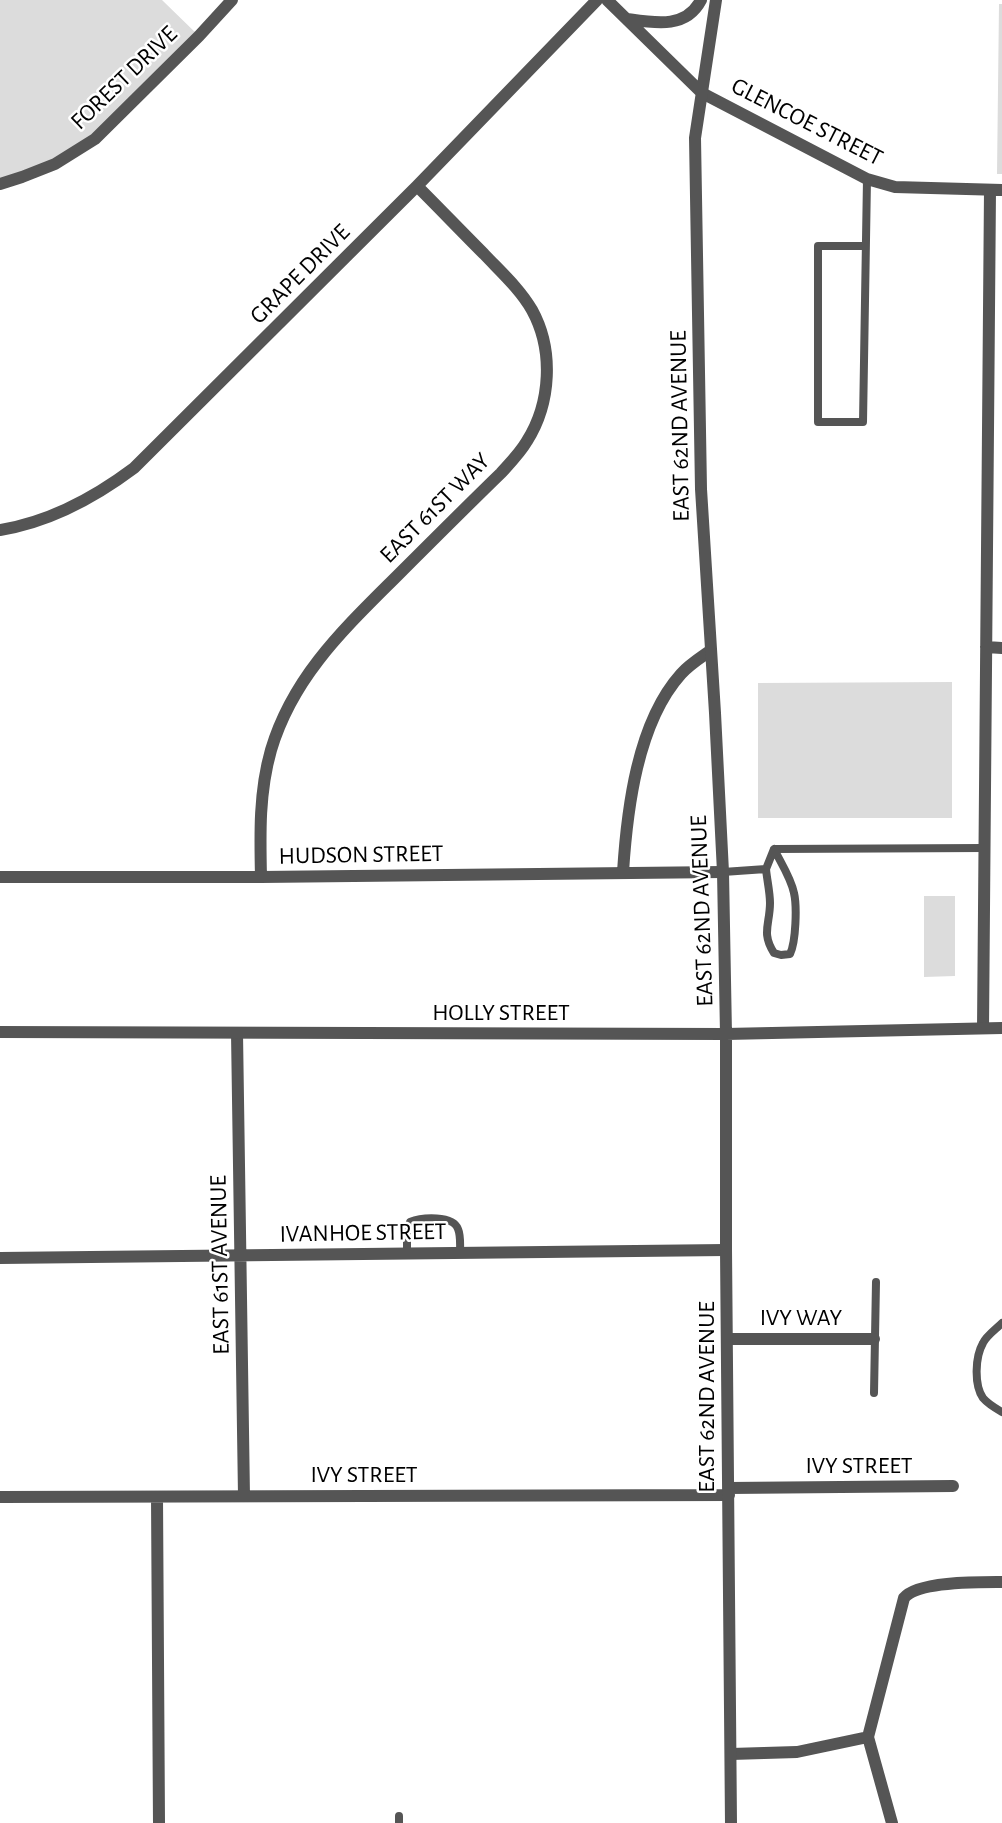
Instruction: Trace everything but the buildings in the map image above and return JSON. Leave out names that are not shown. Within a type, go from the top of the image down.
[{"type":"street","name":"FOREST DRIVE","points":[[0,184],[60,162],[93,140],[199,36],[232,0]]},
{"type":"street","name":"GRAPE DRIVE","points":[[0,530],[52,516],[108,487],[134,468],[417,186],[597,0]]},
{"type":"street","name":"GLENCOE STREET","points":[[607,0],[702,93],[867,179],[895,187],[996,190]]},
{"type":"street","points":[[627,19],[678,21],[689,16],[701,0]]},
{"type":"street","name":"EAST 62ND AVENUE","points":[[716,0],[695,138],[695,162],[701,489],[723,872],[731,1823]]},
{"type":"street","name":"EAST 61ST WAY","points":[[261,877],[260,837],[263,784],[277,733],[294,695],[314,664],[344,629],[501,473],[522,449],[534,429],[544,400],[547,375],[545,346],[541,330],[531,309],[515,285],[417,186]]},
{"type":"street","points":[[983,1028],[986,647],[996,190]]},
{"type":"street","points":[[986,647],[1002,648]]},
{"type":"street","points":[[623,872],[625,834],[633,784],[639,757],[654,717],[681,674],[710,651]]},
{"type":"street","name":"HUDSON STREET","points":[[0,877],[261,877],[723,872]]},
{"type":"street","name":"HOLLY STREET","points":[[0,1032],[726,1034],[1002,1028]]},
{"type":"street","name":"EAST 61ST AVENUE","points":[[237,1033],[244,1496]]},
{"type":"street","name":"IVANHOE STREET","points":[[0,1258],[726,1250]]},
{"type":"street","name":"IVY WAY","points":[[728,1339],[874,1339]]},
{"type":"street","name":"IVY STREET","points":[[0,1497],[729,1492],[953,1486]]},
{"type":"street","points":[[157,1497],[159,1823]]},
{"type":"street","points":[[891,1823],[868,1737],[904,1598],[908,1592],[916,1589],[967,1582],[1002,1582]]},
{"type":"street","points":[[731,1754],[797,1752],[868,1737]]},
{"type":"lane","points":[[865,246],[818,246],[818,422],[863,422],[867,179]]},
{"type":"lane","points":[[774,849],[984,848]]},
{"type":"lane","points":[[774,849],[794,892],[795,906],[793,948],[790,954],[781,956],[774,953],[767,943],[770,903],[766,869],[774,849]]},
{"type":"lane","points":[[723,872],[766,869]]},
{"type":"lane","points":[[407,1253],[407,1231],[410,1222],[416,1219],[447,1220],[454,1223],[459,1230],[460,1253]]},
{"type":"lane","points":[[874,1393],[876,1282]]},
{"type":"lane","points":[[1002,1323],[983,1342],[977,1361],[981,1395],[1002,1412]]},
{"type":"shaded area","points":[[0,0],[162,0],[199,36],[93,140],[0,184]]},
{"type":"shaded area","points":[[999,4],[1002,4],[1002,174],[997,174]]},
{"type":"shaded area","points":[[952,682],[952,818],[758,818],[758,683]]},
{"type":"shaded area","points":[[924,896],[955,896],[955,976],[924,977]]}]
